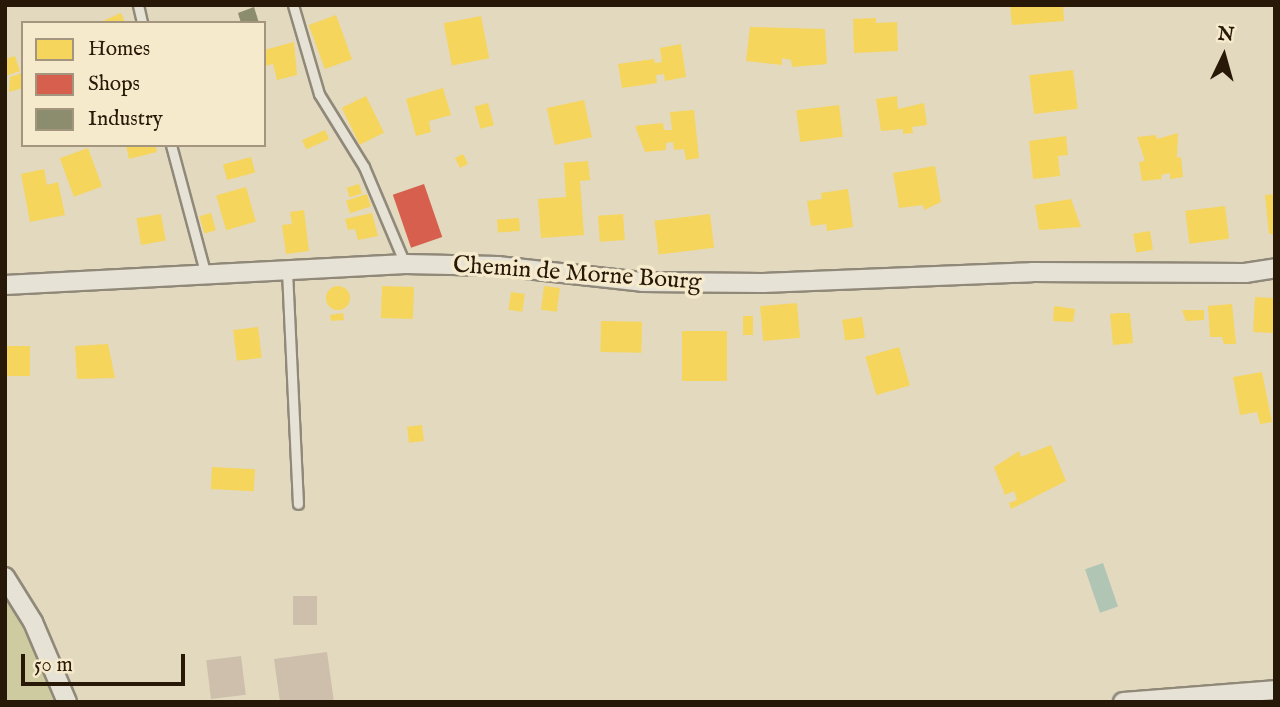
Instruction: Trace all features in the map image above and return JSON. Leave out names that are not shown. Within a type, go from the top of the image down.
[{"type":"street","name":"Chemin de Morne Bourg","points":[[5,285],[405,264],[498,266],[642,282],[763,283],[1031,272],[1245,273],[1275,268]]},
{"type":"street","points":[[5,577],[33,622],[67,702]]},
{"type":"street","points":[[1123,702],[1275,690]]},
{"type":"lane","points":[[293,5],[319,94],[364,167],[405,264]]},
{"type":"lane","points":[[172,147],[206,276]]},
{"type":"lane","points":[[287,271],[298,504]]},
{"type":"shaded area","points":[[1103,563],[1118,606],[1100,613],[1085,569]]},
{"type":"shaded area","points":[[5,597],[22,627],[58,702],[5,702]]},
{"type":"building: Homes","points":[[1010,5],[1063,5],[1064,21],[1012,25]]},
{"type":"building: Homes","points":[[121,13],[124,21],[103,21]]},
{"type":"building: Homes","points":[[336,15],[352,59],[325,69],[309,25]]},
{"type":"building: Homes","points":[[481,16],[489,58],[452,65],[444,23]]},
{"type":"building: Homes","points":[[876,18],[876,23],[897,22],[898,51],[854,53],[853,19]]},
{"type":"building: Homes","points":[[750,27],[825,29],[827,64],[792,67],[791,60],[782,58],[782,65],[746,61]]},
{"type":"building: Homes","points":[[294,42],[297,75],[277,80],[273,64],[266,66],[266,49]]},
{"type":"building: Homes","points":[[681,44],[686,77],[665,81],[664,74],[656,75],[657,83],[622,88],[618,64],[654,59],[655,63],[662,62],[660,48]]},
{"type":"building: Homes","points":[[15,56],[20,71],[5,76],[5,59]]},
{"type":"building: Homes","points":[[1073,70],[1078,109],[1034,114],[1029,75]]},
{"type":"building: Homes","points":[[21,73],[21,89],[9,92],[10,77]]},
{"type":"building: Homes","points":[[443,88],[451,115],[429,121],[431,132],[416,136],[406,99]]},
{"type":"building: Homes","points":[[366,96],[384,133],[360,145],[342,108]]},
{"type":"building: Homes","points":[[897,96],[898,109],[924,103],[927,125],[912,127],[913,133],[903,134],[903,129],[881,131],[876,99]]},
{"type":"building: Homes","points":[[584,100],[592,137],[555,145],[547,108]]},
{"type":"building: Homes","points":[[488,103],[494,125],[480,129],[474,107]]},
{"type":"building: Homes","points":[[839,105],[843,137],[800,142],[796,110]]},
{"type":"building: Homes","points":[[694,110],[699,158],[686,160],[684,149],[674,150],[673,142],[666,143],[666,150],[645,152],[635,126],[663,123],[664,130],[672,130],[670,112]]},
{"type":"building: Homes","points":[[325,130],[329,139],[306,149],[302,140]]},
{"type":"building: Homes","points":[[1178,133],[1177,158],[1181,157],[1183,177],[1170,179],[1170,173],[1161,175],[1162,179],[1142,181],[1139,162],[1145,161],[1137,137],[1156,135],[1157,139]]},
{"type":"building: Homes","points":[[1066,136],[1068,155],[1058,156],[1060,176],[1033,179],[1029,141]]},
{"type":"building: Homes","points":[[126,147],[156,147],[157,152],[129,159]]},
{"type":"building: Homes","points":[[88,148],[102,187],[74,197],[60,158]]},
{"type":"building: Homes","points":[[463,154],[468,164],[460,168],[455,158]]},
{"type":"building: Homes","points":[[251,157],[255,172],[227,180],[223,165]]},
{"type":"building: Homes","points":[[588,161],[590,180],[580,181],[584,235],[541,238],[538,199],[566,197],[564,163]]},
{"type":"building: Homes","points":[[935,166],[941,202],[924,210],[923,205],[899,208],[893,173]]},
{"type":"building: Homes","points":[[44,169],[47,185],[58,182],[65,215],[30,222],[21,174]]},
{"type":"building: Homes","points":[[359,184],[362,194],[349,197],[347,188]]},
{"type":"building: Homes","points":[[246,187],[256,222],[226,230],[216,196]]},
{"type":"building: Homes","points":[[848,189],[853,227],[827,231],[826,224],[811,226],[807,201],[822,199],[821,193]]},
{"type":"building: Homes","points":[[367,194],[371,206],[350,213],[346,201]]},
{"type":"building: Homes","points":[[1275,194],[1275,234],[1269,234],[1265,195]]},
{"type":"building: Homes","points":[[1071,199],[1081,227],[1039,230],[1035,205]]},
{"type":"building: Homes","points":[[1225,206],[1229,239],[1189,244],[1185,211]]},
{"type":"building: Homes","points":[[304,210],[309,251],[286,254],[282,225],[292,224],[290,212]]},
{"type":"building: Homes","points":[[211,213],[216,230],[204,234],[199,216]]},
{"type":"building: Homes","points":[[372,213],[378,236],[358,240],[355,229],[348,230],[345,219]]},
{"type":"building: Homes","points":[[161,214],[166,241],[141,245],[136,218]]},
{"type":"building: Homes","points":[[623,214],[625,240],[600,242],[598,216]]},
{"type":"building: Homes","points":[[710,214],[714,248],[659,255],[654,221]]},
{"type":"building: Homes","points":[[519,218],[520,231],[498,233],[497,220]]},
{"type":"building: Homes","points":[[1150,231],[1153,250],[1136,252],[1133,234]]},
{"type":"building: Homes","points":[[338,286],[347,289],[350,298],[347,307],[338,310],[329,307],[326,298],[329,289]]},
{"type":"building: Homes","points":[[382,286],[414,287],[413,319],[381,318]]},
{"type":"building: Homes","points":[[544,286],[560,288],[557,312],[541,310]]},
{"type":"building: Homes","points":[[511,292],[525,294],[522,312],[508,310]]},
{"type":"building: Homes","points":[[1255,297],[1275,298],[1273,333],[1253,332]]},
{"type":"building: Homes","points":[[797,303],[800,338],[763,341],[760,306]]},
{"type":"building: Homes","points":[[1232,304],[1236,344],[1224,344],[1222,337],[1210,337],[1208,306]]},
{"type":"building: Homes","points":[[1054,306],[1075,309],[1073,322],[1053,321]]},
{"type":"building: Homes","points":[[1182,310],[1204,310],[1204,320],[1186,321]]},
{"type":"building: Homes","points":[[343,313],[344,320],[331,321],[330,315]]},
{"type":"building: Homes","points":[[1130,313],[1133,343],[1113,345],[1110,314]]},
{"type":"building: Homes","points":[[743,316],[753,316],[753,335],[743,335]]},
{"type":"building: Homes","points":[[862,317],[865,338],[845,341],[842,320]]},
{"type":"building: Homes","points":[[601,321],[642,322],[641,353],[600,352]]},
{"type":"building: Homes","points":[[258,327],[262,358],[237,361],[233,330]]},
{"type":"building: Homes","points":[[682,331],[727,331],[727,381],[682,381]]},
{"type":"building: Homes","points":[[108,344],[115,378],[77,379],[75,346]]},
{"type":"building: Homes","points":[[5,346],[30,346],[30,376],[5,376]]},
{"type":"building: Homes","points":[[899,347],[910,385],[876,395],[865,357]]},
{"type":"building: Homes","points":[[1262,372],[1272,422],[1260,424],[1257,412],[1240,415],[1233,377]]},
{"type":"building: Homes","points":[[422,425],[424,441],[409,443],[407,427]]},
{"type":"building: Homes","points":[[1051,445],[1066,481],[1011,509],[1009,503],[1017,500],[1014,491],[1005,495],[994,467],[1019,451],[1021,457]]},
{"type":"building: Homes","points":[[212,467],[255,469],[254,491],[211,489]]},
{"type":"building: Shops","points":[[424,184],[442,237],[411,248],[393,195]]},
{"type":"building: Industry","points":[[254,7],[258,21],[240,21],[238,13]]},
{"type":"building: Other","points":[[293,596],[317,596],[317,625],[293,625]]},
{"type":"building: Other","points":[[327,652],[334,702],[280,702],[274,659]]},
{"type":"building: Other","points":[[241,656],[246,695],[211,699],[206,660]]}]
